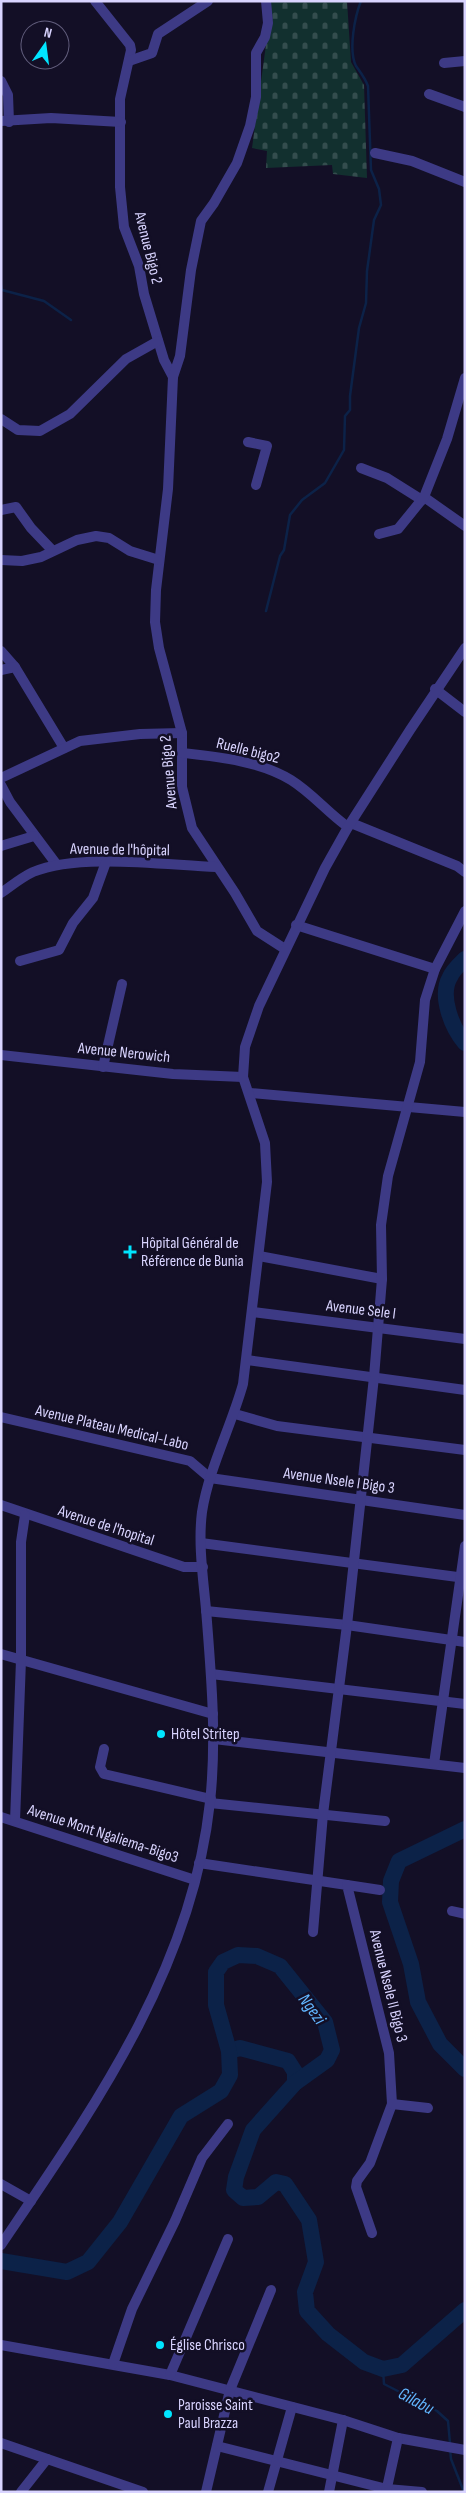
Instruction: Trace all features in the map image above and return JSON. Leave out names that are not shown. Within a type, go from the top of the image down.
[{"type":"street","points":[[95,1],[130,44],[129,61],[152,53],[158,34],[208,1]]},
{"type":"street","points":[[173,377],[180,356],[201,221],[214,203],[237,163],[250,126],[256,97],[256,53],[265,37],[268,23],[266,1]]},
{"type":"street","name":"Avenue Bigo 2","points":[[129,61],[120,99],[120,187],[124,227],[139,266],[164,360],[173,377],[168,489],[156,590],[155,622],[159,648],[182,733],[182,787],[187,814],[192,828],[257,932],[285,949]]},
{"type":"street","points":[[444,63],[465,61]]},
{"type":"street","points":[[1,81],[8,95],[5,122],[51,118],[121,122]]},
{"type":"street","points":[[429,94],[465,107]]},
{"type":"street","points":[[375,154],[412,161],[465,182]]},
{"type":"street","points":[[1,419],[18,430],[40,431],[70,414],[126,360],[158,341]]},
{"type":"street","points":[[379,534],[398,529],[423,498],[447,439],[465,378]]},
{"type":"street","points":[[248,442],[268,446],[256,485]]},
{"type":"street","points":[[361,468],[387,478],[423,498],[465,526]]},
{"type":"street","points":[[1,510],[16,506],[31,528],[52,550]]},
{"type":"street","points":[[1,560],[22,561],[41,557],[52,550],[77,540],[96,536],[109,538],[130,551],[159,560]]},
{"type":"street","points":[[2,2243],[31,2201],[138,2029],[169,1965],[199,1863],[210,1801],[214,1739],[214,1714],[201,1543],[202,1513],[210,1478],[235,1414],[247,1360],[267,1182],[265,1143],[244,1077],[245,1047],[259,1006],[296,925],[350,825],[435,690],[465,648]]},
{"type":"street","points":[[1,651],[15,668],[64,748]]},
{"type":"street","points":[[1,670],[15,668]]},
{"type":"street","points":[[435,690],[465,712]]},
{"type":"street","points":[[1,778],[80,741],[140,734],[182,733]]},
{"type":"street","name":"Ruelle bigo2","points":[[183,754],[226,758],[281,774],[350,825],[457,866],[465,872]]},
{"type":"street","points":[[1,785],[34,836],[57,865]]},
{"type":"street","points":[[1,846],[34,836]]},
{"type":"street","points":[[20,961],[59,950],[73,923],[93,898],[106,862]]},
{"type":"street","name":"Avenue de l'hôpital","points":[[1,893],[33,872],[57,865],[106,862],[216,867]]},
{"type":"street","points":[[313,1932],[323,1814],[347,1625],[374,1377],[382,1279],[381,1225],[388,1176],[405,1108],[410,1098],[420,1062],[425,1000],[435,969],[465,911]]},
{"type":"street","points":[[296,925],[435,969]]},
{"type":"street","points":[[103,1067],[122,984]]},
{"type":"street","name":"Avenue Nerowich","points":[[1,1055],[173,1074],[244,1077]]},
{"type":"street","points":[[250,1093],[465,1112]]},
{"type":"street","points":[[259,1256],[382,1279]]},
{"type":"street","name":"Avenue Sele I","points":[[253,1312],[465,1339]]},
{"type":"street","points":[[247,1360],[465,1390]]},
{"type":"street","points":[[235,1414],[277,1426],[465,1450]]},
{"type":"street","name":"Avenue Plateau Medical-Labo","points":[[1,1417],[190,1461],[210,1478]]},
{"type":"street","name":"Avenue Nsele I Bigo 3","points":[[210,1478],[465,1515]]},
{"type":"street","name":"Avenue de l'hopital","points":[[1,1505],[25,1515],[184,1567],[203,1567]]},
{"type":"street","points":[[15,1821],[21,1660],[21,1542],[25,1515]]},
{"type":"street","points":[[201,1543],[463,1578]]},
{"type":"street","points":[[434,1764],[463,1578],[465,1546]]},
{"type":"street","points":[[206,1611],[347,1625],[465,1642]]},
{"type":"street","points":[[1,1654],[214,1714]]},
{"type":"street","points":[[211,1674],[465,1704]]},
{"type":"street","points":[[214,1739],[465,1768]]},
{"type":"street","points":[[104,1749],[100,1767],[104,1774],[210,1801],[385,1821]]},
{"type":"street","name":"Avenue Mont Ngaliema-Bigo3","points":[[1,1817],[195,1880]]},
{"type":"street","points":[[199,1863],[380,1890]]},
{"type":"street","name":"Avenue Nsele II Bigo 3","points":[[347,1885],[389,2053],[392,2104],[370,2163],[357,2181],[356,2187],[372,2233]]},
{"type":"street","points":[[452,1911],[465,1914]]},
{"type":"street","points":[[392,2104],[428,2108]]},
{"type":"street","points":[[113,2364],[132,2310],[175,2221],[202,2158],[228,2124]]},
{"type":"street","points":[[1,2184],[31,2201]]},
{"type":"street","points":[[170,2375],[228,2239]]},
{"type":"street","points":[[206,2492],[230,2390],[271,2290]]},
{"type":"street","points":[[1,2345],[170,2375],[343,2420],[398,2438],[455,2448]]},
{"type":"street","points":[[268,2492],[292,2407]]},
{"type":"street","points":[[329,2492],[343,2420]]},
{"type":"street","points":[[387,2490],[398,2438]]},
{"type":"street","points":[[1,2443],[22,2448],[47,2459],[143,2492]]},
{"type":"street","points":[[218,2446],[387,2490],[422,2492]]},
{"type":"street","points":[[21,2492],[47,2459]]},
{"type":"green space","points":[[268,1],[347,1],[351,62],[364,85],[367,178],[333,174],[332,165],[266,168],[267,151],[252,148],[270,15]]},
{"type":"waterway","points":[[266,611],[280,556],[284,550],[290,515],[302,500],[325,483],[344,450],[345,416],[350,410],[350,396],[359,328],[366,303],[367,271],[374,220],[381,205],[379,189],[371,170],[368,86],[356,66],[352,42],[361,1]]},
{"type":"waterway","points":[[1,285],[2,290],[44,301],[71,320]]},
{"type":"waterway","name":"Ngezi","points":[[465,959],[451,974],[446,993],[448,1011],[460,1037],[465,1043]]},
{"type":"waterway","name":"Ngezi","points":[[465,1829],[399,1861],[391,1881],[390,1902],[411,1964],[418,2002],[440,2044],[465,2069]]},
{"type":"waterway","name":"Ngezi","points":[[1,2261],[67,2272],[88,2262],[120,2222],[181,2116],[221,2091],[230,2075],[229,2051],[216,2005],[216,1972],[223,1962],[238,1955],[257,1956],[280,1966],[325,2022],[332,2050],[327,2060],[295,2083],[253,2130],[236,2177],[234,2190],[243,2198],[258,2197],[276,2182],[285,2184],[309,2220],[316,2262],[305,2292],[307,2311],[328,2334],[364,2362],[383,2369],[402,2365],[465,2310]]},
{"type":"waterway","points":[[229,2051],[240,2048],[288,2061],[295,2072],[295,2083]]},
{"type":"waterway","name":"Gilabu","points":[[383,2369],[384,2384],[437,2411],[448,2421],[450,2443]]},
{"type":"waterway","name":"Gilabu","points":[[450,2449],[451,2459],[464,2492]]},
{"type":"place","name":"Hôpital Général de Référence de Bunia","points":[[130,1252]]},
{"type":"place","name":"Hôtel Stritep","points":[[161,1734]]},
{"type":"place","name":"Église Chrisco","points":[[160,2345]]},
{"type":"place","name":"Paroisse Saint Paul Brazza","points":[[168,2414]]}]
